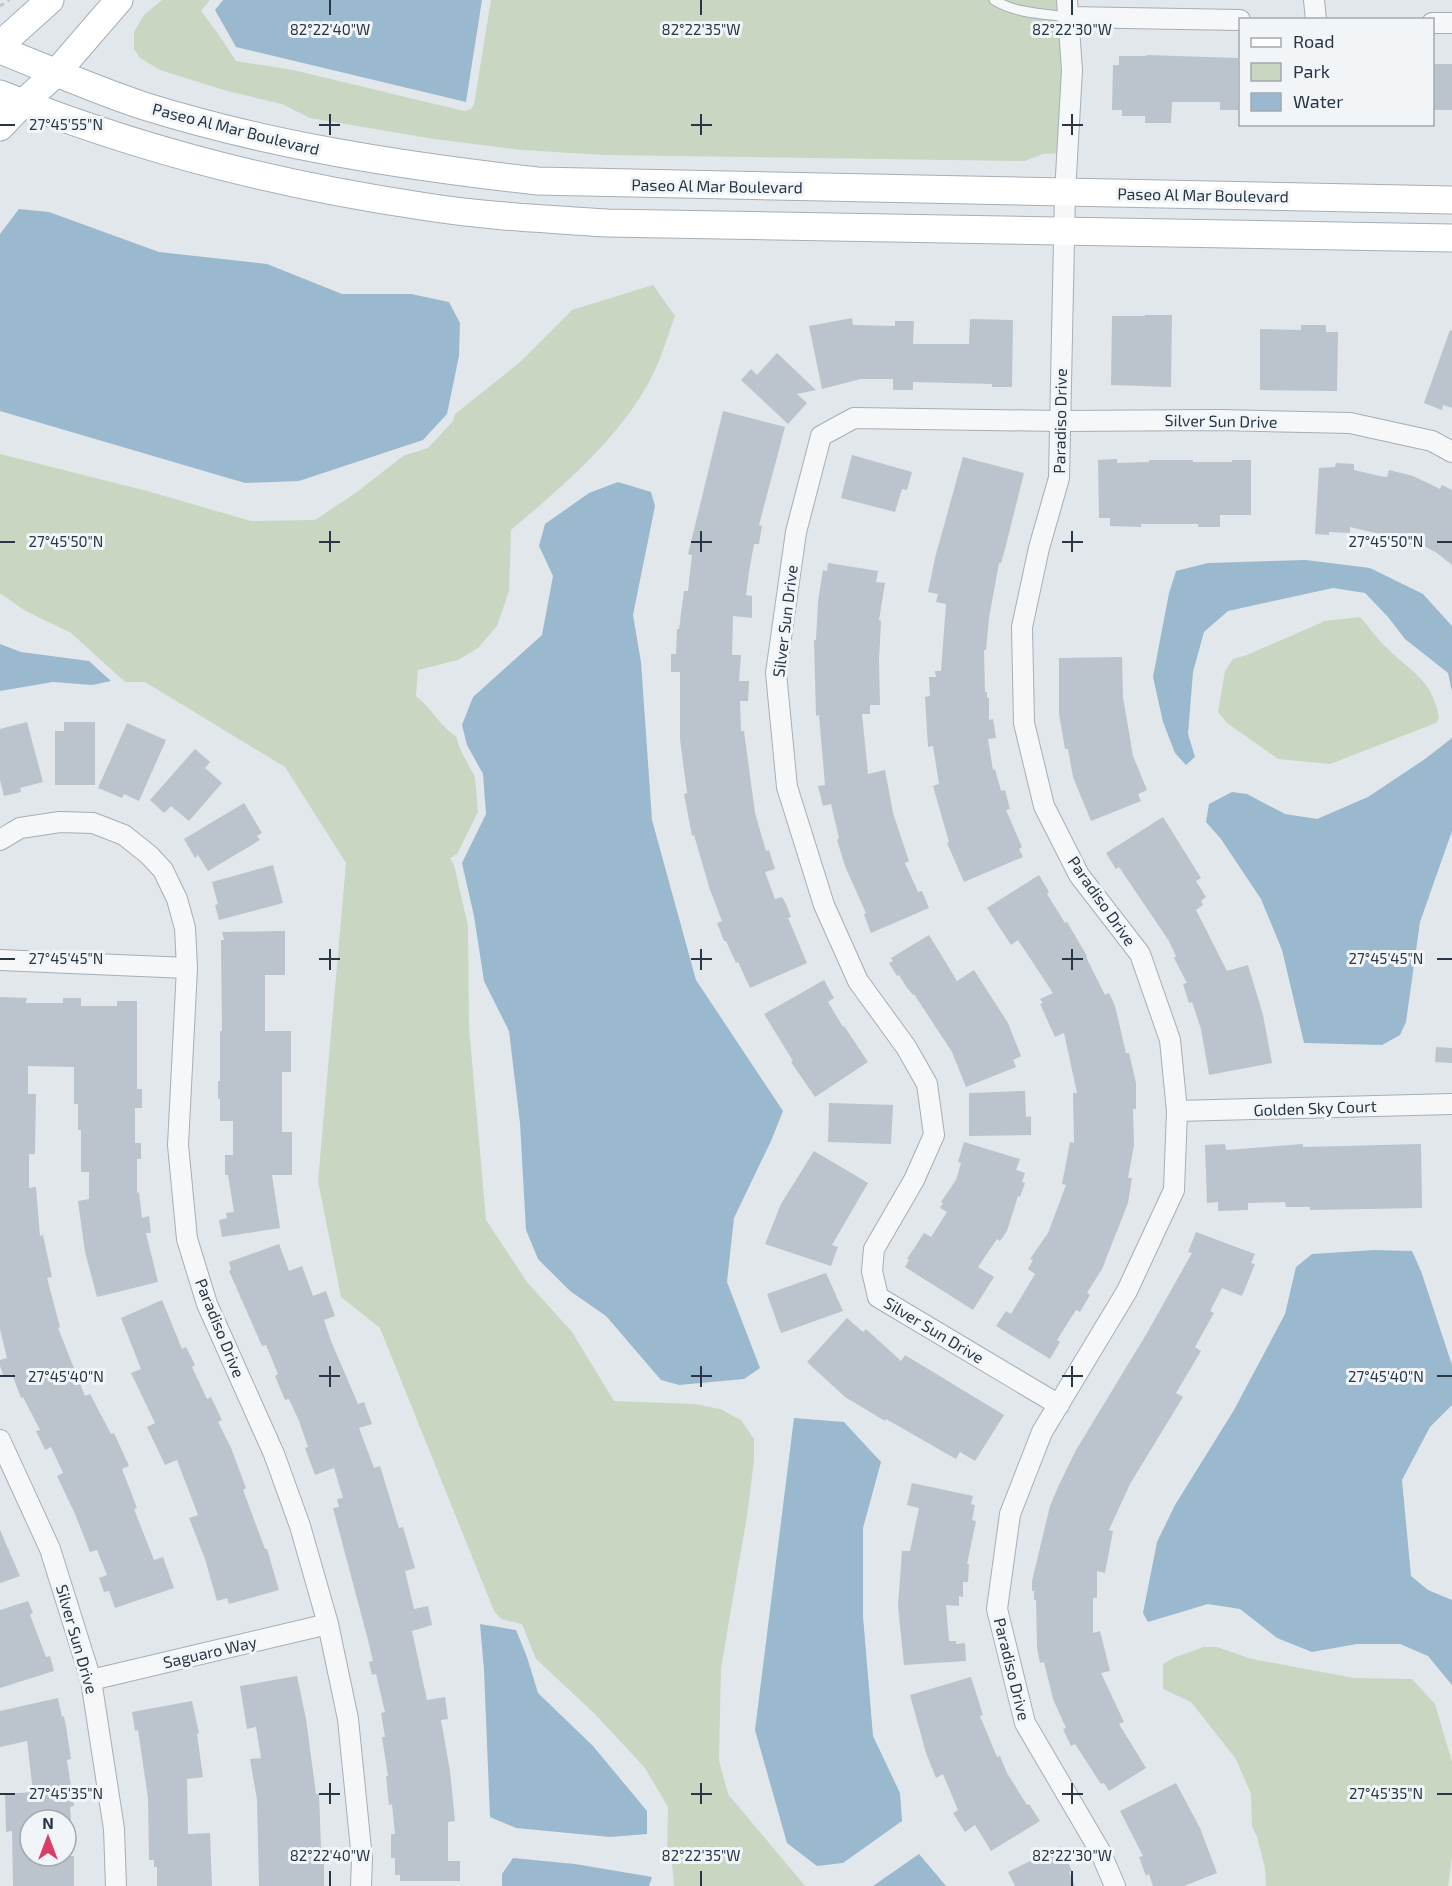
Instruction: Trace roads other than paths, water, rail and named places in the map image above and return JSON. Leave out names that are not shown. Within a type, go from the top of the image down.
[{"type":"main road","points":[[0,45],[50,0]]},
{"type":"main road","points":[[0,127],[11,98],[56,73],[119,0]]},
{"type":"main road","name":"Paseo Al Mar Boulevard","points":[[0,50],[144,106],[236,131],[346,156],[441,170],[549,182],[1452,200]]},
{"type":"main road","points":[[11,98],[161,150],[305,186],[422,207],[526,218],[607,223],[1452,238]]},
{"type":"street","points":[[1314,0],[1316,18]]},
{"type":"street","points":[[1067,8],[1239,20]]},
{"type":"street","name":"Paradiso Drive","points":[[1067,8],[1072,70],[1065,193],[1059,478],[1039,548],[1022,627],[1024,723],[1044,806],[1079,875],[1140,954],[1170,1040],[1177,1112],[1174,1190],[1127,1291],[1042,1432],[1010,1514],[997,1609],[1025,1723],[1100,1851],[1115,1886]]},
{"type":"street","points":[[1434,23],[1452,23]]},
{"type":"street","name":"Silver Sun Drive","points":[[1059,1405],[879,1297],[872,1271],[874,1249],[914,1180],[934,1135],[927,1083],[906,1047],[858,981],[824,905],[787,787],[776,673],[796,532],[821,435],[854,418],[1350,423],[1432,441],[1452,452]]},
{"type":"street","name":"Paradiso Drive","points":[[0,840],[20,828],[60,822],[93,823],[124,835],[149,855],[163,870],[177,899],[185,928],[187,968],[178,1145],[187,1239],[207,1304],[274,1454],[300,1526],[328,1624],[348,1719],[362,1859],[361,1886]]},
{"type":"street","points":[[0,960],[187,968]]},
{"type":"street","name":"Golden Sky Court","points":[[1177,1112],[1452,1104]]},
{"type":"street","name":"Silver Sun Drive","points":[[0,1440],[50,1549],[91,1680],[114,1829],[117,1886]]},
{"type":"street","name":"Saguaro Way","points":[[91,1680],[328,1624]]},
{"type":"lane","points":[[994,0],[1029,12],[1067,8]]},
{"type":"water","points":[[223,0],[482,0],[466,102],[236,47],[215,10]]},
{"type":"water","points":[[19,209],[49,212],[159,252],[267,264],[342,294],[411,294],[449,302],[460,323],[459,356],[447,414],[423,440],[299,481],[245,483],[0,411],[0,234]]},
{"type":"water","points":[[618,482],[651,492],[655,506],[633,615],[641,662],[652,820],[696,980],[783,1111],[734,1218],[727,1282],[760,1368],[744,1379],[679,1385],[661,1380],[606,1316],[570,1291],[538,1259],[526,1230],[520,1123],[509,1031],[484,981],[474,916],[462,863],[486,814],[483,774],[467,745],[462,725],[473,697],[542,635],[553,576],[539,546],[545,524],[589,493]]},
{"type":"water","points":[[1306,560],[1370,568],[1423,594],[1452,626],[1452,692],[1448,673],[1405,639],[1365,593],[1333,588],[1228,611],[1204,632],[1193,672],[1188,734],[1195,757],[1186,765],[1175,753],[1163,722],[1153,677],[1169,593],[1176,571],[1208,563]]},
{"type":"water","points":[[0,644],[21,652],[89,661],[111,681],[92,685],[53,682],[0,691]]},
{"type":"water","points":[[1452,738],[1452,831],[1420,922],[1406,1022],[1400,1035],[1382,1045],[1304,1043],[1282,950],[1261,899],[1221,839],[1206,822],[1209,804],[1232,792],[1247,794],[1285,814],[1317,819],[1368,797]]},
{"type":"water","points":[[1374,1250],[1412,1251],[1421,1271],[1452,1365],[1452,1405],[1430,1427],[1402,1480],[1411,1576],[1428,1590],[1452,1600],[1452,1685],[1428,1656],[1400,1644],[1357,1644],[1312,1652],[1277,1638],[1240,1609],[1208,1604],[1148,1622],[1143,1613],[1157,1542],[1175,1505],[1234,1410],[1285,1314],[1296,1267],[1312,1254]]},
{"type":"water","points":[[794,1418],[844,1422],[881,1462],[863,1528],[863,1616],[873,1736],[900,1793],[902,1821],[843,1863],[817,1866],[787,1843],[755,1730]]},
{"type":"water","points":[[480,1624],[516,1630],[538,1693],[593,1746],[647,1811],[647,1834],[610,1837],[516,1828],[490,1817]]},
{"type":"water","points":[[919,1854],[946,1886],[873,1886]]},
{"type":"water","points":[[513,1858],[575,1864],[652,1877],[649,1886],[502,1886],[502,1874]]}]
